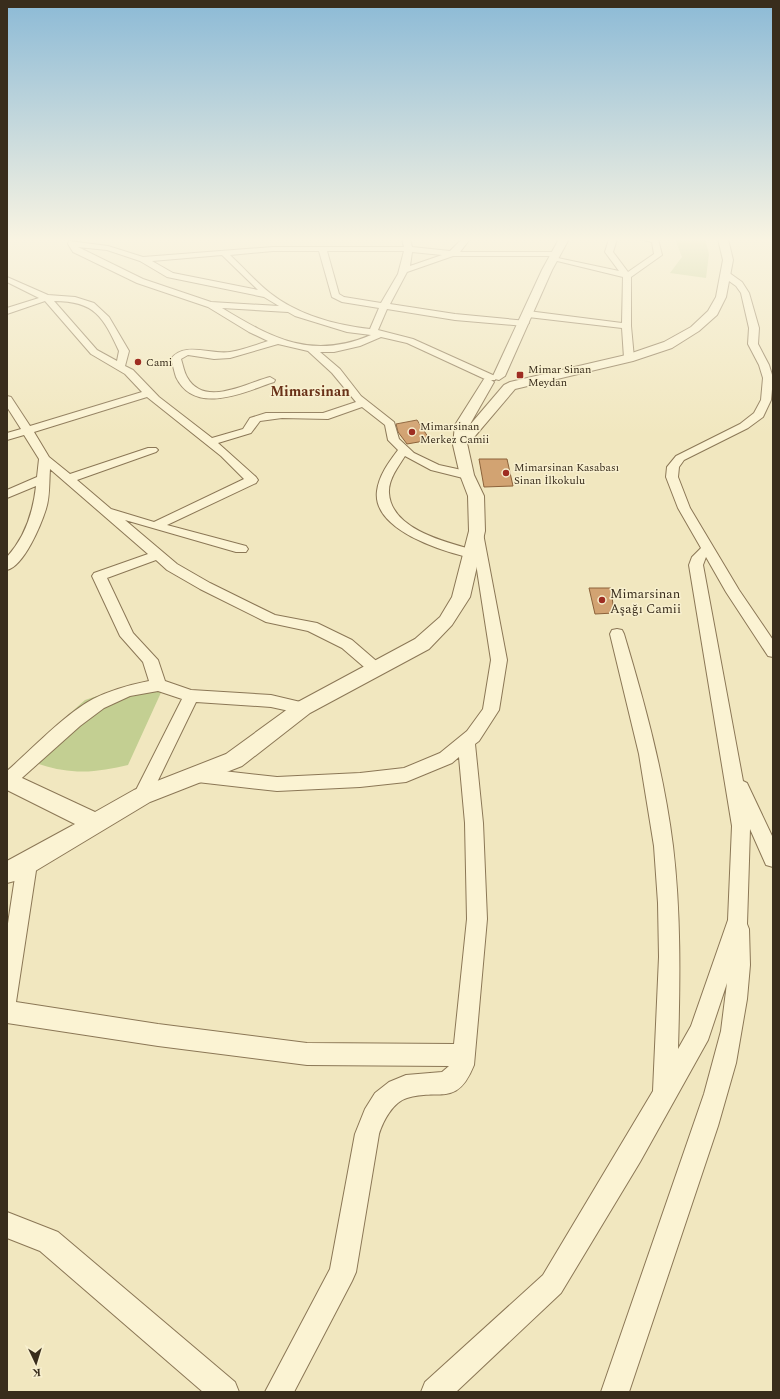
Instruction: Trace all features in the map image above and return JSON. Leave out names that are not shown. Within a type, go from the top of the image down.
[{"type":"street","points":[[7,311],[28,304]]},
{"type":"street","points":[[52,304],[94,352],[129,372],[150,394],[210,442],[252,480],[155,526]]},
{"type":"street","points":[[90,304],[113,329],[124,351],[120,367]]},
{"type":"street","points":[[283,304],[298,314],[347,328],[410,341],[501,381],[552,374],[629,358],[668,345],[695,328],[713,313],[717,304]]},
{"type":"street","points":[[374,304],[455,317],[526,318],[626,326]]},
{"type":"street","points":[[460,445],[501,381],[533,304]]},
{"type":"street","points":[[626,304],[626,326],[629,358]]},
{"type":"street","points":[[748,304],[754,328],[753,344],[767,372],[769,384],[765,404],[752,421],[701,449],[686,454],[673,467],[672,476],[678,494],[707,550],[773,652]]},
{"type":"street","points":[[210,305],[291,309]]},
{"type":"street","points":[[210,305],[243,325],[277,341],[312,350],[351,346],[368,340],[376,333],[384,306]]},
{"type":"street","points":[[270,380],[220,396],[201,396],[194,391],[179,375],[176,359],[179,355],[186,352],[214,356],[232,355],[277,341]]},
{"type":"street","points":[[312,350],[336,371],[357,398],[390,424],[394,440],[410,455],[435,468],[467,475]]},
{"type":"street","points":[[196,775],[277,784],[360,780],[406,775],[446,758],[473,736],[491,710],[499,660],[478,531],[476,496],[467,475],[460,445],[462,425],[501,381]]},
{"type":"street","points":[[7,437],[150,394]]},
{"type":"street","points":[[7,399],[45,459],[172,567],[205,586],[271,619],[312,627],[347,644],[376,669]]},
{"type":"street","points":[[210,442],[247,432],[251,422],[258,418],[284,415],[325,416],[364,403]]},
{"type":"street","points":[[404,449],[391,464],[384,480],[384,498],[386,509],[394,520],[406,530],[437,543],[471,554]]},
{"type":"street","points":[[68,479],[152,450]]},
{"type":"street","points":[[7,566],[23,547],[40,508],[45,459]]},
{"type":"street","points":[[7,494],[43,478]]},
{"type":"street","points":[[103,508],[155,526],[241,549]]},
{"type":"street","points":[[7,872],[14,871],[142,796],[234,760],[303,708],[422,644],[446,621],[461,597],[478,531]]},
{"type":"street","points":[[615,1392],[723,1073],[736,1009],[740,949],[738,920],[741,826],[696,565],[699,557],[707,550]]},
{"type":"street","points":[[158,555],[99,576],[127,636],[150,660],[158,685]]},
{"type":"street","points":[[617,634],[637,702],[643,731],[653,781],[666,876],[670,976],[664,1094]]},
{"type":"street","points":[[96,823],[7,780],[74,722],[98,704],[127,691],[158,685],[191,696],[271,701],[303,708]]},
{"type":"street","points":[[142,796],[191,696]]},
{"type":"street","points":[[279,1392],[343,1272],[367,1134],[373,1116],[384,1100],[398,1090],[415,1085],[442,1085],[451,1081],[458,1074],[462,1065],[476,919],[474,823],[466,742]]},
{"type":"street","points":[[732,770],[773,859]]},
{"type":"street","points":[[7,998],[26,864]]},
{"type":"street","points":[[435,1392],[552,1284],[631,1154],[700,1032],[738,920]]},
{"type":"street","points":[[7,1012],[158,1035],[307,1054],[464,1055]]},
{"type":"street","points":[[7,1225],[49,1241],[225,1392]]},
{"type":"green space","points":[[164,686],[128,765],[100,770],[79,771],[52,768],[20,758],[85,700],[113,691]]},
{"type":"building","name":"Mimarsinan Merkez Camii","points":[[417,420],[430,440],[407,444],[398,432],[396,424]]},
{"type":"building","points":[[479,459],[507,459],[513,486],[484,487]]},
{"type":"building","name":"Mimarsinan Aşağı Camii","points":[[589,588],[611,588],[614,613],[595,614]]},
{"type":"place","name":"Cami","points":[[138,362]]},
{"type":"place","name":"Mimar Sinan Meydan","points":[[520,375]]},
{"type":"place","name":"Mimarsinan Merkez Camii","points":[[412,432]]},
{"type":"place","name":"Mimarsinan Kasabası Sinan İlkokulu","points":[[506,473]]},
{"type":"place","name":"Mimarsinan Aşağı Camii","points":[[602,600]]},
{"type":"district","name":"Mimarsinan","points":[[310,391]]}]
